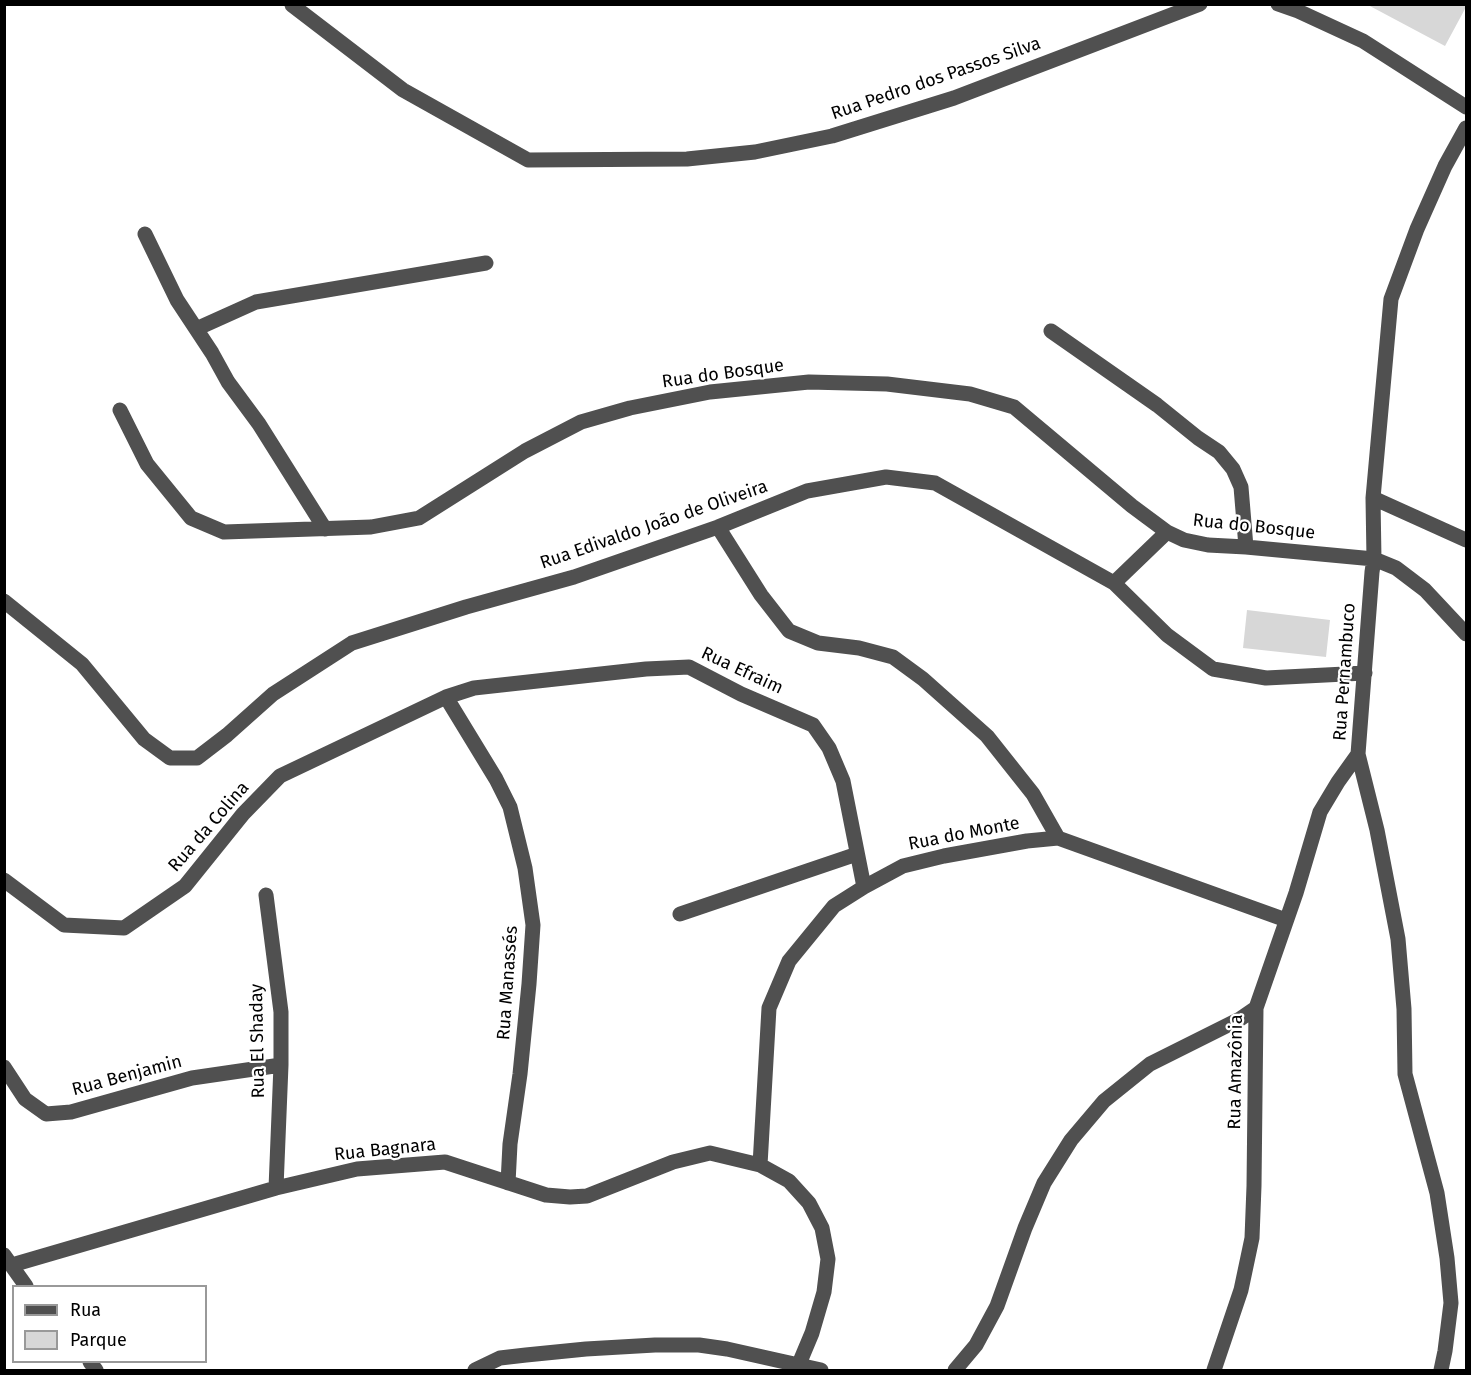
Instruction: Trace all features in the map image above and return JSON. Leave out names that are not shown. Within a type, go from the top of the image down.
[{"type":"street","name":"Rua Pedro dos Passos Silva","points":[[292,4],[403,90],[528,159],[687,159],[755,152],[832,136],[954,98],[1200,4]]},
{"type":"street","points":[[1278,4],[1363,41],[1467,107]]},
{"type":"street","name":"Rua Pernambuco","points":[[1441,1371],[1451,1303],[1447,1258],[1437,1193],[1405,1074],[1404,1009],[1398,939],[1377,830],[1359,754],[1374,559],[1372,498],[1391,299],[1417,229],[1445,166],[1467,128]]},
{"type":"street","points":[[145,234],[177,300],[325,529]]},
{"type":"street","points":[[196,329],[256,302],[486,263]]},
{"type":"street","points":[[1051,331],[1220,452],[1233,469],[1241,487],[1246,546]]},
{"type":"street","name":"Rua do Bosque","points":[[120,410],[147,464],[191,518],[224,532],[371,527],[419,518],[525,450],[581,422],[630,408],[710,392],[809,382],[888,384],[970,394],[1014,407],[1132,506],[1167,532],[1184,540],[1208,545],[1246,546],[1374,559],[1396,568],[1425,590],[1467,634]]},
{"type":"street","name":"Rua Edivaldo João de Oliveira","points":[[4,601],[82,664],[144,739],[170,758],[197,758],[273,694],[352,643],[466,607],[574,577],[718,527],[807,491],[886,477],[935,483],[1114,583],[1167,635],[1213,669],[1266,678],[1365,673]]},
{"type":"street","points":[[1372,498],[1467,540]]},
{"type":"street","points":[[718,527],[761,595],[789,631],[818,643],[859,648],[893,657],[923,679],[987,736],[1034,794],[1058,838]]},
{"type":"street","points":[[1114,583],[1167,532]]},
{"type":"street","name":"Rua Efraim","points":[[446,697],[474,688],[646,669],[689,667],[741,694],[813,725],[829,748],[843,781],[864,887]]},
{"type":"street","name":"Rua da Colina","points":[[4,880],[64,925],[124,928],[185,886],[243,814],[280,776],[446,697]]},
{"type":"street","name":"Rua Manassés","points":[[446,697],[496,779],[510,807],[525,868],[533,925],[530,984],[510,1144],[508,1183]]},
{"type":"street","name":"Rua Amazônia","points":[[1214,1371],[1241,1290],[1252,1238],[1256,1008],[1308,856],[1320,812],[1338,782],[1359,754]]},
{"type":"street","name":"Rua do Monte","points":[[760,1165],[770,1008],[789,961],[834,906],[903,866],[1027,841],[1058,838],[1286,920]]},
{"type":"street","points":[[680,914],[857,854]]},
{"type":"street","name":"Rua El Shaday","points":[[266,895],[281,1012],[276,1188]]},
{"type":"street","points":[[955,1371],[976,1345],[997,1306],[1044,1183],[1071,1140],[1104,1101],[1150,1064],[1240,1019],[1256,1008]]},
{"type":"street","name":"Rua Benjamin","points":[[4,1067],[25,1099],[46,1114],[71,1112],[192,1078],[281,1065]]},
{"type":"street","name":"Rua Bagnara","points":[[8,1260],[276,1188],[357,1169],[445,1162],[546,1195],[570,1197],[587,1196],[673,1162],[710,1153],[760,1165]]},
{"type":"street","points":[[760,1165],[789,1181],[809,1203],[822,1228],[828,1258],[824,1292],[812,1333],[799,1364]]},
{"type":"street","points":[[8,1260],[25,1285]]},
{"type":"street","points":[[475,1371],[500,1358],[586,1349],[656,1345],[699,1345],[727,1349],[799,1364],[821,1371]]},
{"type":"green space","points":[[1466,4],[1445,46],[1368,5]]},
{"type":"green space","points":[[1247,610],[1330,620],[1326,657],[1243,648]]}]
